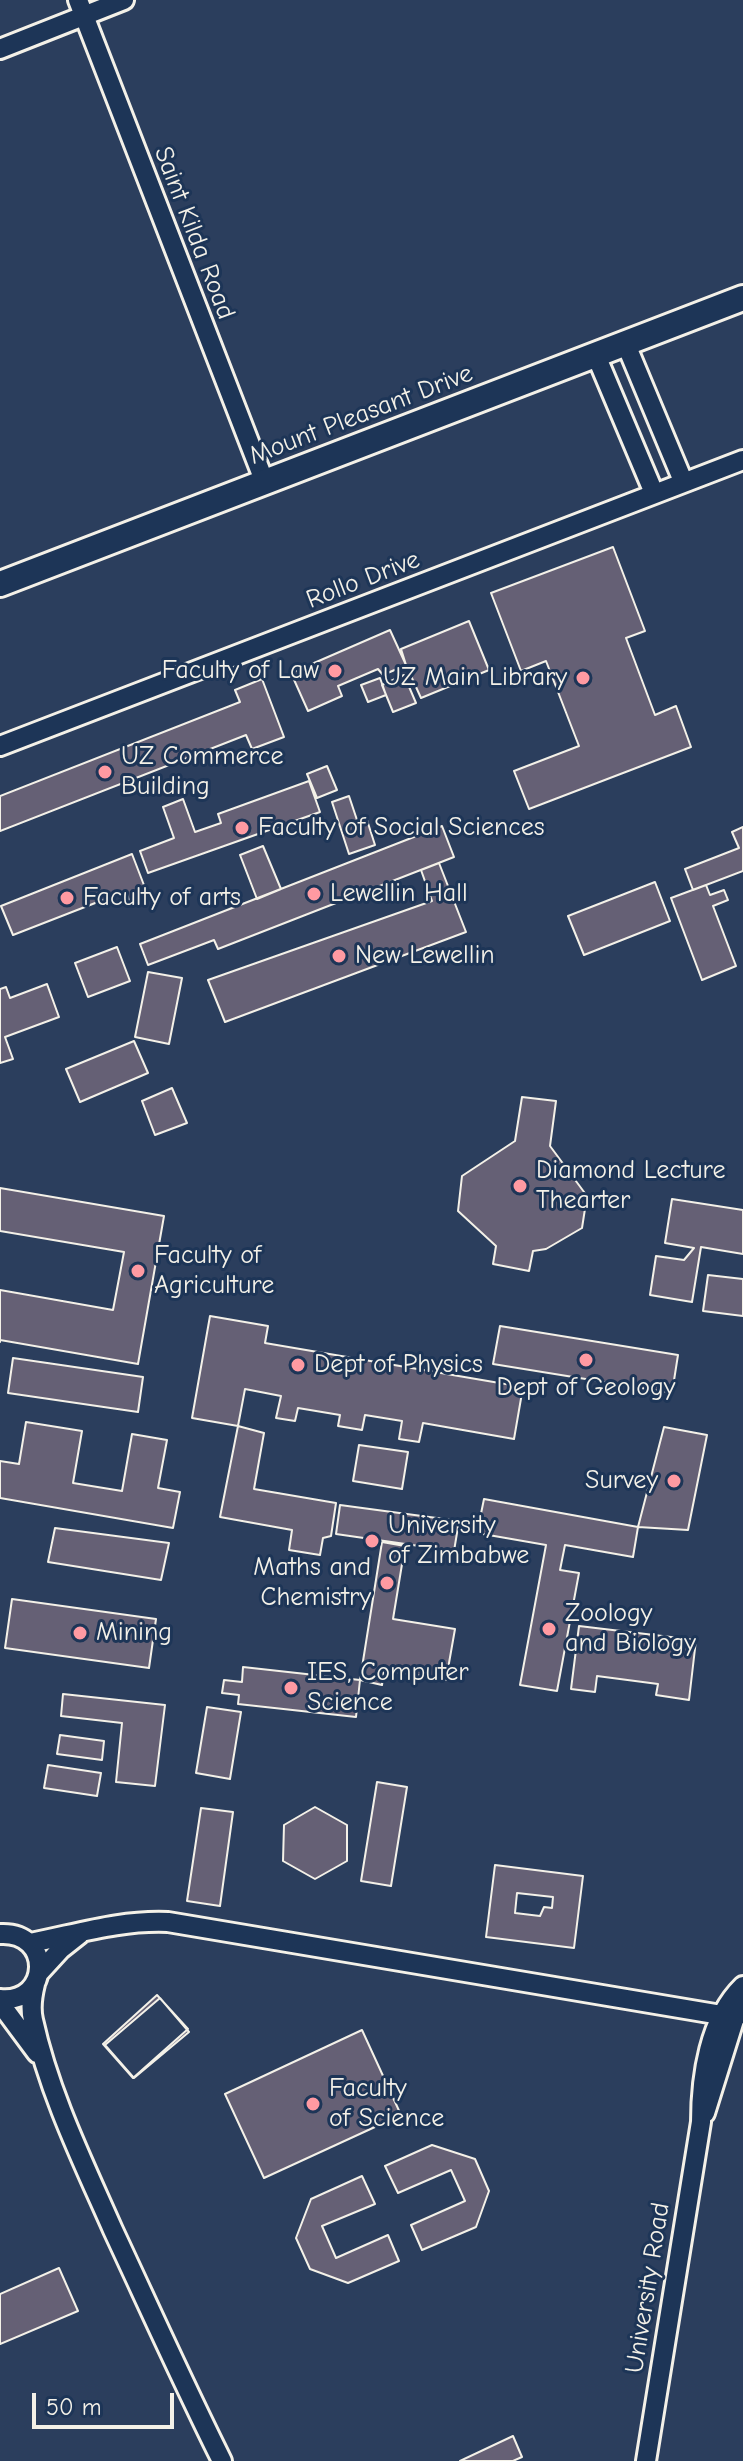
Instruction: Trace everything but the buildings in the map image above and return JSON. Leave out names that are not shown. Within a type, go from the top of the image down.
[{"type":"street","points":[[0,49],[81,8],[124,0]]},
{"type":"street","name":"Saint Kilda Road","points":[[81,8],[265,483]]},
{"type":"street","name":"Mount Pleasant Drive","points":[[0,584],[743,298]]},
{"type":"street","points":[[625,342],[683,481]]},
{"type":"street","points":[[595,353],[654,493]]},
{"type":"street","name":"Rollo Drive","points":[[0,746],[743,460]]},
{"type":"street","points":[[30,1943],[89,1928],[144,1921],[168,1922],[733,2014]]},
{"type":"street","points":[[45,2065],[0,2001],[19,1998],[61,1949],[89,1928]]},
{"type":"street","points":[[3,1930],[30,1943],[36,1952],[37,1979],[31,2003],[32,2019],[45,2065],[74,2142],[182,2382],[222,2461]]},
{"type":"street","name":"University Road","points":[[646,2461],[701,2122],[701,2087],[743,1986]]},
{"type":"place","name":"Faculty of Law","points":[[335,671]]},
{"type":"place","name":"UZ Main Library","points":[[583,678]]},
{"type":"place","name":"UZ Commerce Building","points":[[105,772]]},
{"type":"place","name":"Faculty of Social Sciences","points":[[242,828]]},
{"type":"place","name":"Lewellin Hall","points":[[314,894]]},
{"type":"place","name":"Faculty of arts","points":[[67,898]]},
{"type":"place","name":"New Lewellin","points":[[339,956]]},
{"type":"place","name":"Diamond Lecture Thearter","points":[[520,1186]]},
{"type":"place","name":"Faculty of Agriculture","points":[[138,1271]]},
{"type":"place","name":"Dept of Geology","points":[[586,1360]]},
{"type":"place","name":"Dept of Physics","points":[[298,1365]]},
{"type":"place","name":"Survey","points":[[674,1481]]},
{"type":"place","name":"University of Zimbabwe","points":[[372,1541]]},
{"type":"place","name":"Maths and Chemistry","points":[[387,1583]]},
{"type":"place","name":"Zoology and Biology","points":[[549,1629]]},
{"type":"place","name":"Mining","points":[[80,1633]]},
{"type":"place","name":"IES, Computer Science","points":[[291,1688]]},
{"type":"place","name":"Faculty of Science","points":[[313,2104]]}]
